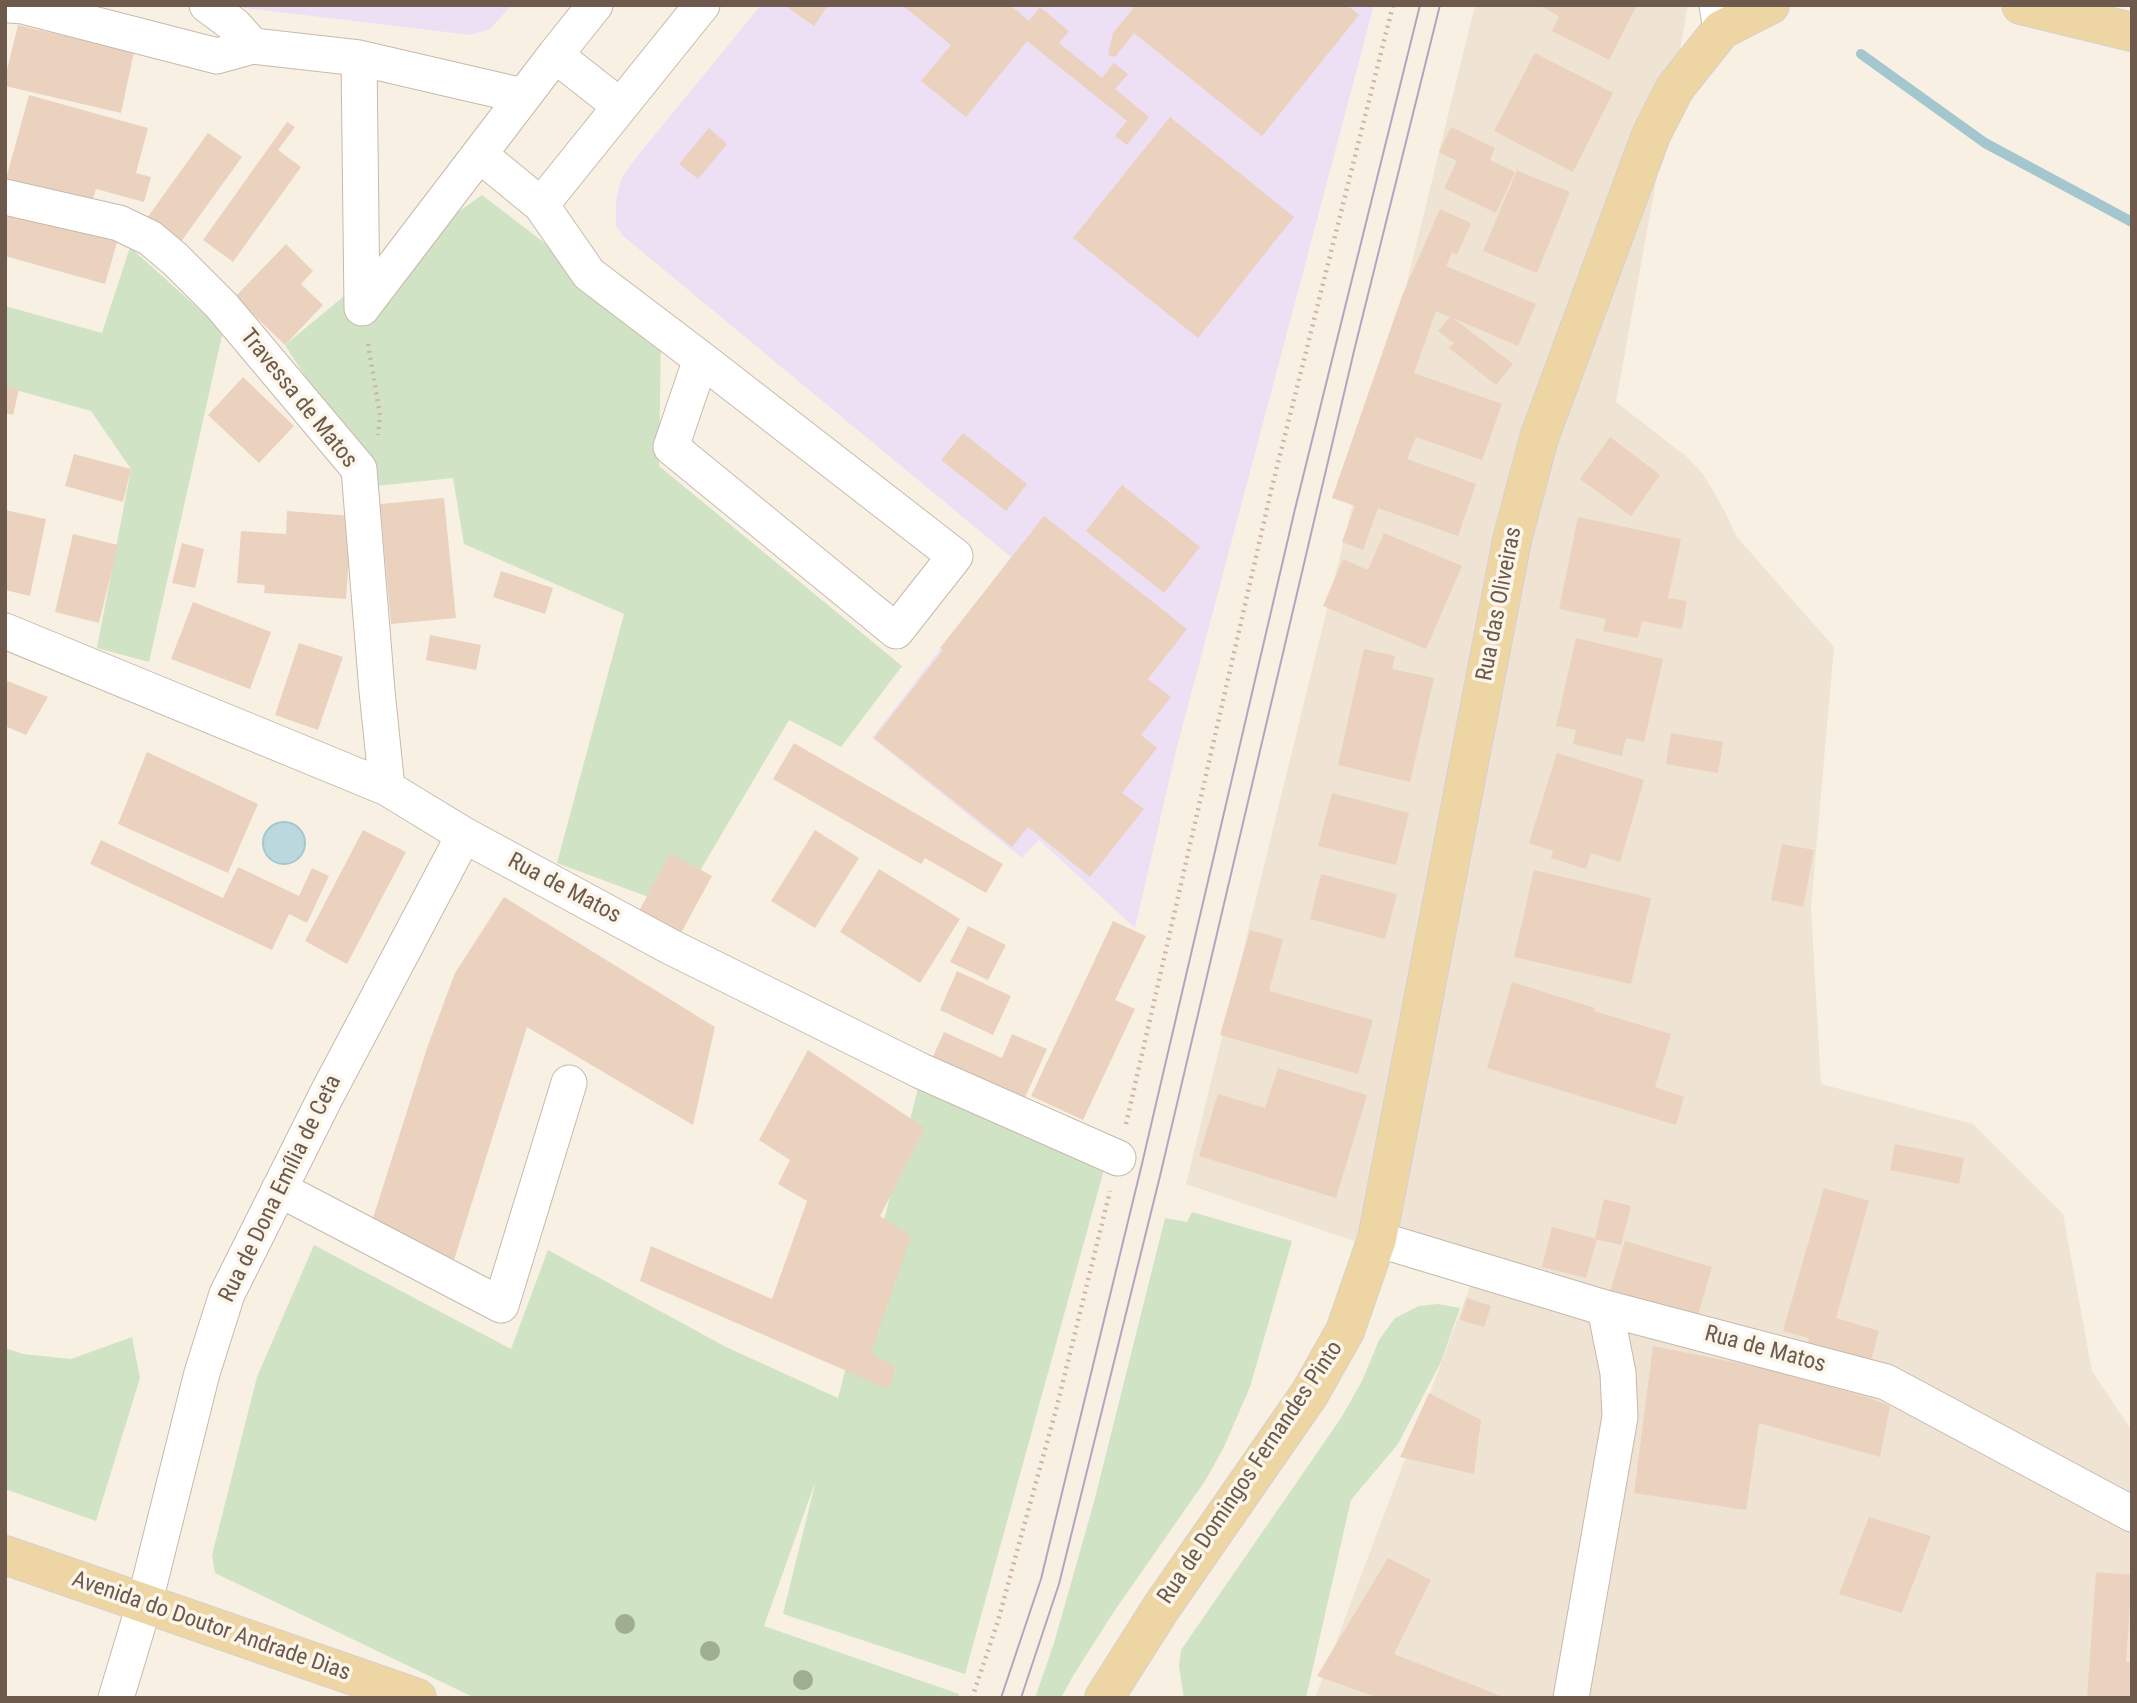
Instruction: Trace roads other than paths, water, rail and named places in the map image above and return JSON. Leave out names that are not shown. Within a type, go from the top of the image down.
[{"type":"main road","points":[[1719,17],[1770,5]]},
{"type":"main road","points":[[2021,5],[2132,32]]},
{"type":"main road","name":"Rua das Oliveiras","points":[[1377,1238],[1512,540],[1539,438],[1651,135],[1675,88],[1719,17]]},
{"type":"main road","name":"Rua de Domingos Fernandes Pinto","points":[[1104,1698],[1161,1608],[1310,1393],[1329,1361],[1345,1331],[1377,1238]]},
{"type":"main road","name":"Avenida do Doutor Andrade Dias","points":[[5,1555],[417,1698]]},
{"type":"street","points":[[10,5],[23,6],[216,56],[253,46],[359,58],[523,96]]},
{"type":"street","points":[[207,5],[234,25],[253,46]]},
{"type":"street","points":[[359,58],[362,308],[595,5]]},
{"type":"street","points":[[541,205],[702,5]]},
{"type":"street","points":[[555,55],[620,106]]},
{"type":"street","points":[[480,155],[541,205],[589,275],[701,359],[955,556],[896,631],[671,447],[701,359]]},
{"type":"street","name":"Travessa de Matos","points":[[5,197],[119,223],[149,238],[222,306],[359,469],[387,788]]},
{"type":"street","name":"Rua de Matos","points":[[5,631],[387,788],[464,835],[669,946],[921,1071],[1118,1158]]},
{"type":"street","name":"Rua de Dona Emília de Ceta","points":[[116,1698],[144,1605],[199,1385],[227,1293],[326,1096],[464,835]]},
{"type":"street","points":[[279,1189],[501,1305],[569,1083]]},
{"type":"street","name":"Rua de Matos","points":[[1377,1238],[1605,1308],[1886,1382],[2132,1514]]},
{"type":"street","points":[[1571,1698],[1620,1417],[1618,1373],[1605,1308]]},
{"type":"water","points":[[284,822],[299,828],[305,843],[299,858],[284,864],[269,858],[263,843],[269,828]]},
{"type":"waterway","points":[[1861,54],[1985,143],[2132,222]]},
{"type":"tram line","points":[[1001,1698],[1041,1579],[1141,1168],[1295,509],[1420,5]]},
{"type":"tram line","points":[[1021,1698],[1059,1584],[1160,1176],[1354,351],[1440,5]]}]
